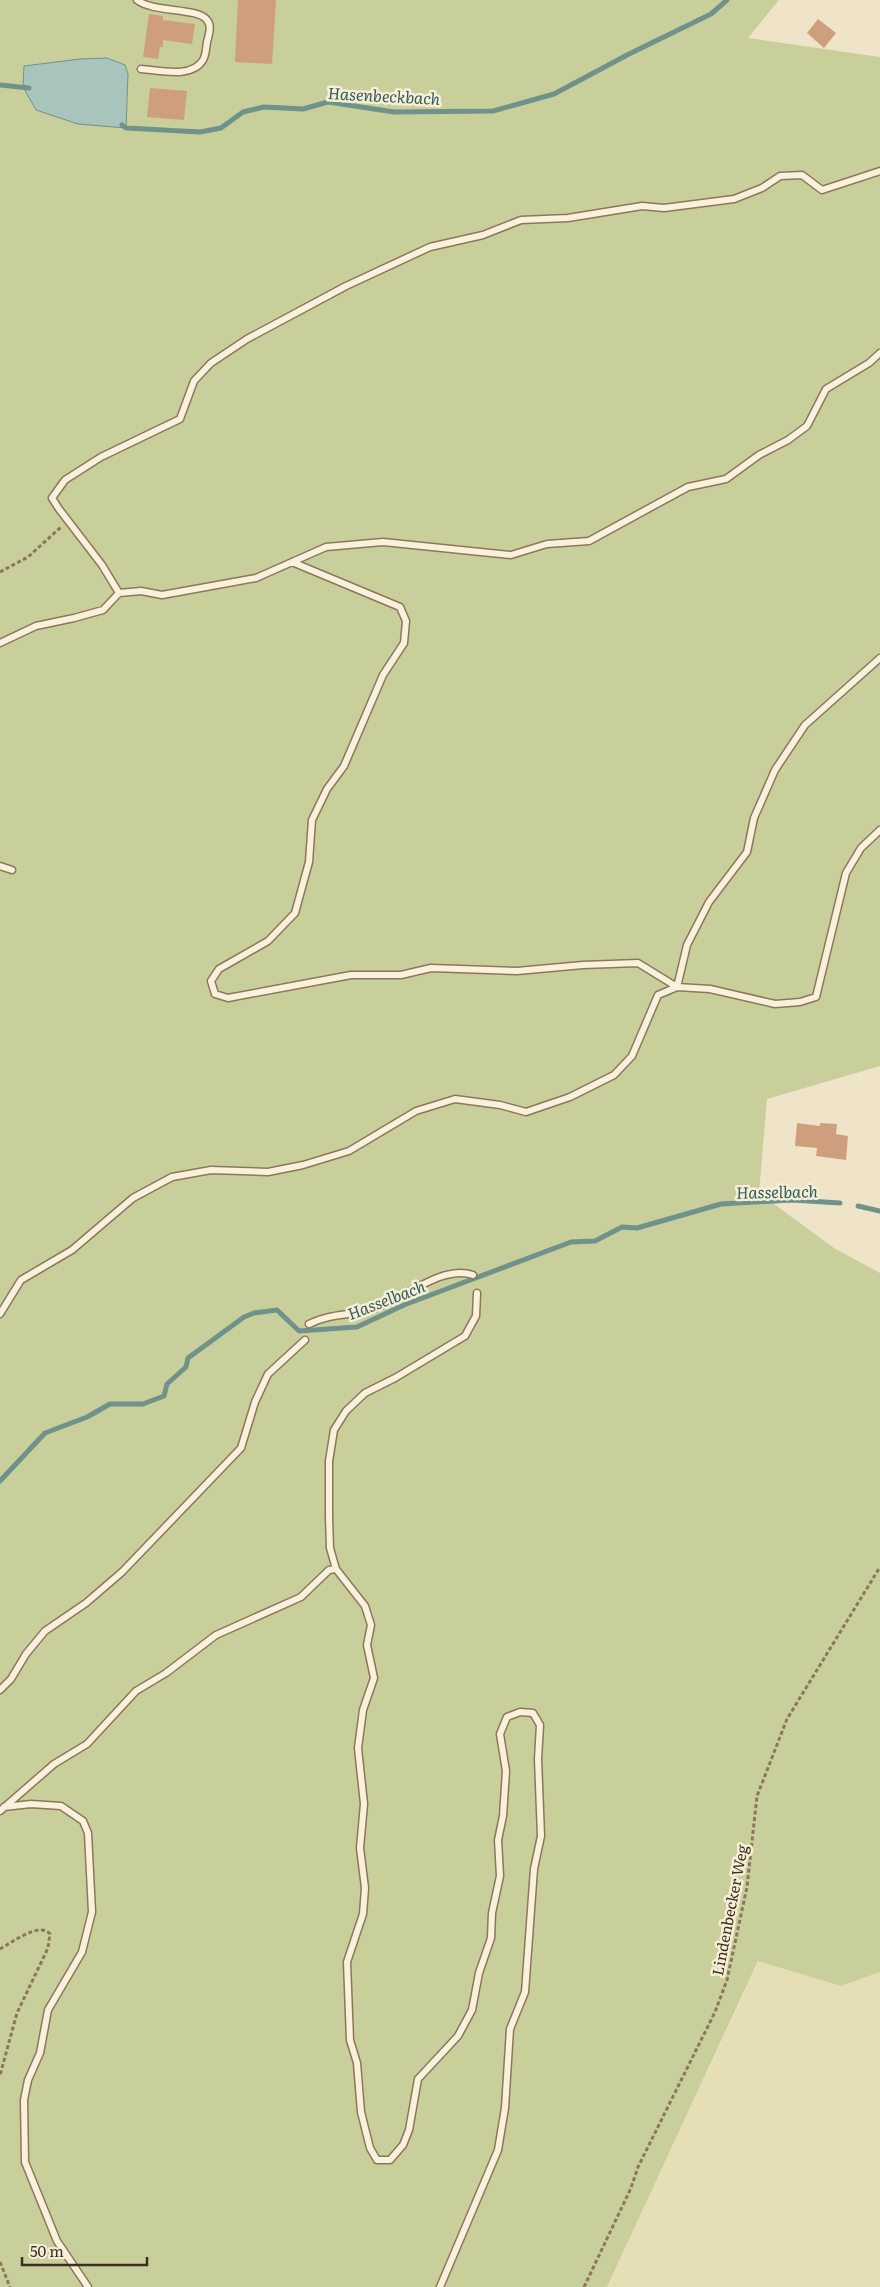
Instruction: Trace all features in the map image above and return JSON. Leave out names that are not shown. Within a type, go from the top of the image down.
[{"type":"lane","points":[[138,0],[151,7],[199,15],[208,21],[210,27],[203,61],[193,69],[176,72],[141,69]]},
{"type":"lane","points":[[119,593],[102,565],[67,521],[52,498],[65,480],[101,457],[180,419],[194,381],[211,363],[247,339],[346,286],[430,247],[483,235],[521,220],[568,218],[642,206],[664,208],[734,199],[762,188],[780,176],[802,175],[822,190],[880,171]]},
{"type":"lane","points":[[0,643],[36,626],[103,610],[119,593],[141,591],[162,595],[256,578],[326,547],[383,542],[511,555],[547,544],[589,542],[688,487],[726,479],[760,455],[788,440],[807,426],[826,389],[869,363],[880,353]]},
{"type":"lane","points":[[292,562],[400,607],[406,621],[404,644],[383,674],[344,766],[327,789],[312,820],[309,862],[295,913],[268,941],[219,969],[211,981],[215,994],[228,998],[351,975],[401,975],[431,968],[517,971],[583,965],[638,964],[677,987]]},
{"type":"lane","points":[[677,987],[687,945],[709,902],[747,852],[754,818],[775,770],[806,725],[880,658]]},
{"type":"lane","points":[[0,1314],[21,1280],[72,1250],[133,1198],[172,1177],[211,1170],[268,1172],[303,1165],[349,1151],[416,1111],[455,1100],[500,1105],[526,1112],[570,1098],[614,1075],[632,1056],[658,995],[677,987],[710,989],[775,1004],[800,1002],[816,996],[846,873],[861,848],[880,830]]},
{"type":"lane","points":[[0,866],[12,870]]},
{"type":"lane","points":[[309,1324],[321,1318],[373,1309],[450,1272],[465,1272],[473,1275]]},
{"type":"lane","points":[[440,2287],[498,2150],[505,2108],[510,2029],[526,1992],[534,1869],[541,1836],[538,1759],[540,1725],[533,1713],[520,1712],[507,1718],[500,1734],[506,1771],[503,1816],[498,1840],[500,1876],[492,1913],[491,1938],[479,1973],[472,2010],[458,2036],[418,2079],[416,2102],[403,2145],[390,2160],[377,2160],[370,2148],[361,2112],[357,2063],[350,2040],[347,1962],[364,1906],[365,1888],[360,1848],[364,1804],[358,1748],[363,1710],[374,1678],[367,1645],[371,1625],[364,1606],[336,1569],[330,1548],[329,1460],[334,1430],[346,1411],[365,1394],[465,1336],[476,1316],[477,1293]]},
{"type":"lane","points":[[0,1690],[45,1631],[86,1604],[122,1572],[241,1448],[255,1402],[268,1374],[305,1340]]},
{"type":"lane","points":[[2,1809],[54,1764],[87,1744],[136,1691],[166,1673],[216,1635],[301,1597],[329,1570],[336,1569]]},
{"type":"lane","points":[[2,1809],[31,1804],[61,1806],[83,1820],[88,1833],[92,1912],[82,1952],[48,2010],[40,2054],[28,2080],[24,2100],[25,2162],[57,2241],[88,2287]]},
{"type":"path","points":[[0,572],[28,557],[67,521]]},
{"type":"path","name":"Lindenbecker Weg","points":[[584,2287],[631,2188],[638,2167],[715,2012],[727,1980],[747,1887],[758,1796],[786,1718],[880,1567]]},
{"type":"path","points":[[0,1949],[31,1931],[42,1929],[47,1930],[50,1934],[48,1948],[17,2013],[0,2075]]},
{"type":"path","points":[[0,2262],[10,2287]]},
{"type":"shaded area","points":[[759,1961],[841,1986],[880,1972],[880,2287],[607,2287]]},
{"type":"green space","points":[[0,0],[779,0],[748,38],[880,57],[880,1066],[767,1099],[759,1193],[834,1248],[880,1273],[880,1972],[841,1986],[758,1961],[607,2287],[0,2287]]},
{"type":"water","points":[[107,58],[125,65],[128,74],[126,128],[78,124],[36,110],[23,87],[24,66],[80,59]]},
{"type":"building","points":[[238,0],[276,0],[272,64],[235,62]]},
{"type":"building","points":[[149,14],[163,16],[163,20],[195,24],[192,44],[163,40],[163,47],[160,47],[158,59],[143,57]]},
{"type":"building","points":[[818,19],[836,33],[824,48],[807,33]]},
{"type":"building","points":[[150,88],[187,91],[184,120],[147,117]]},
{"type":"building","points":[[797,1123],[820,1126],[820,1123],[837,1124],[836,1134],[848,1136],[846,1160],[816,1156],[817,1148],[795,1146]]},
{"type":"waterway","name":"Hasenbeckbach","points":[[122,125],[126,128],[200,132],[221,128],[243,112],[264,107],[303,109],[328,102],[394,112],[493,111],[554,94],[629,54],[711,14],[727,0]]},
{"type":"waterway","name":"Hasenbeckbach","points":[[0,85],[29,88]]},
{"type":"waterway","name":"Hasselbach","points":[[0,1481],[45,1433],[87,1417],[110,1404],[143,1404],[164,1396],[167,1384],[186,1367],[188,1358],[244,1317],[254,1313],[277,1310],[299,1331],[357,1327],[404,1305],[571,1242],[595,1241],[622,1227],[637,1228],[721,1204],[792,1200],[840,1203]]},
{"type":"waterway","name":"Hasselbach","points":[[858,1206],[880,1211]]}]
